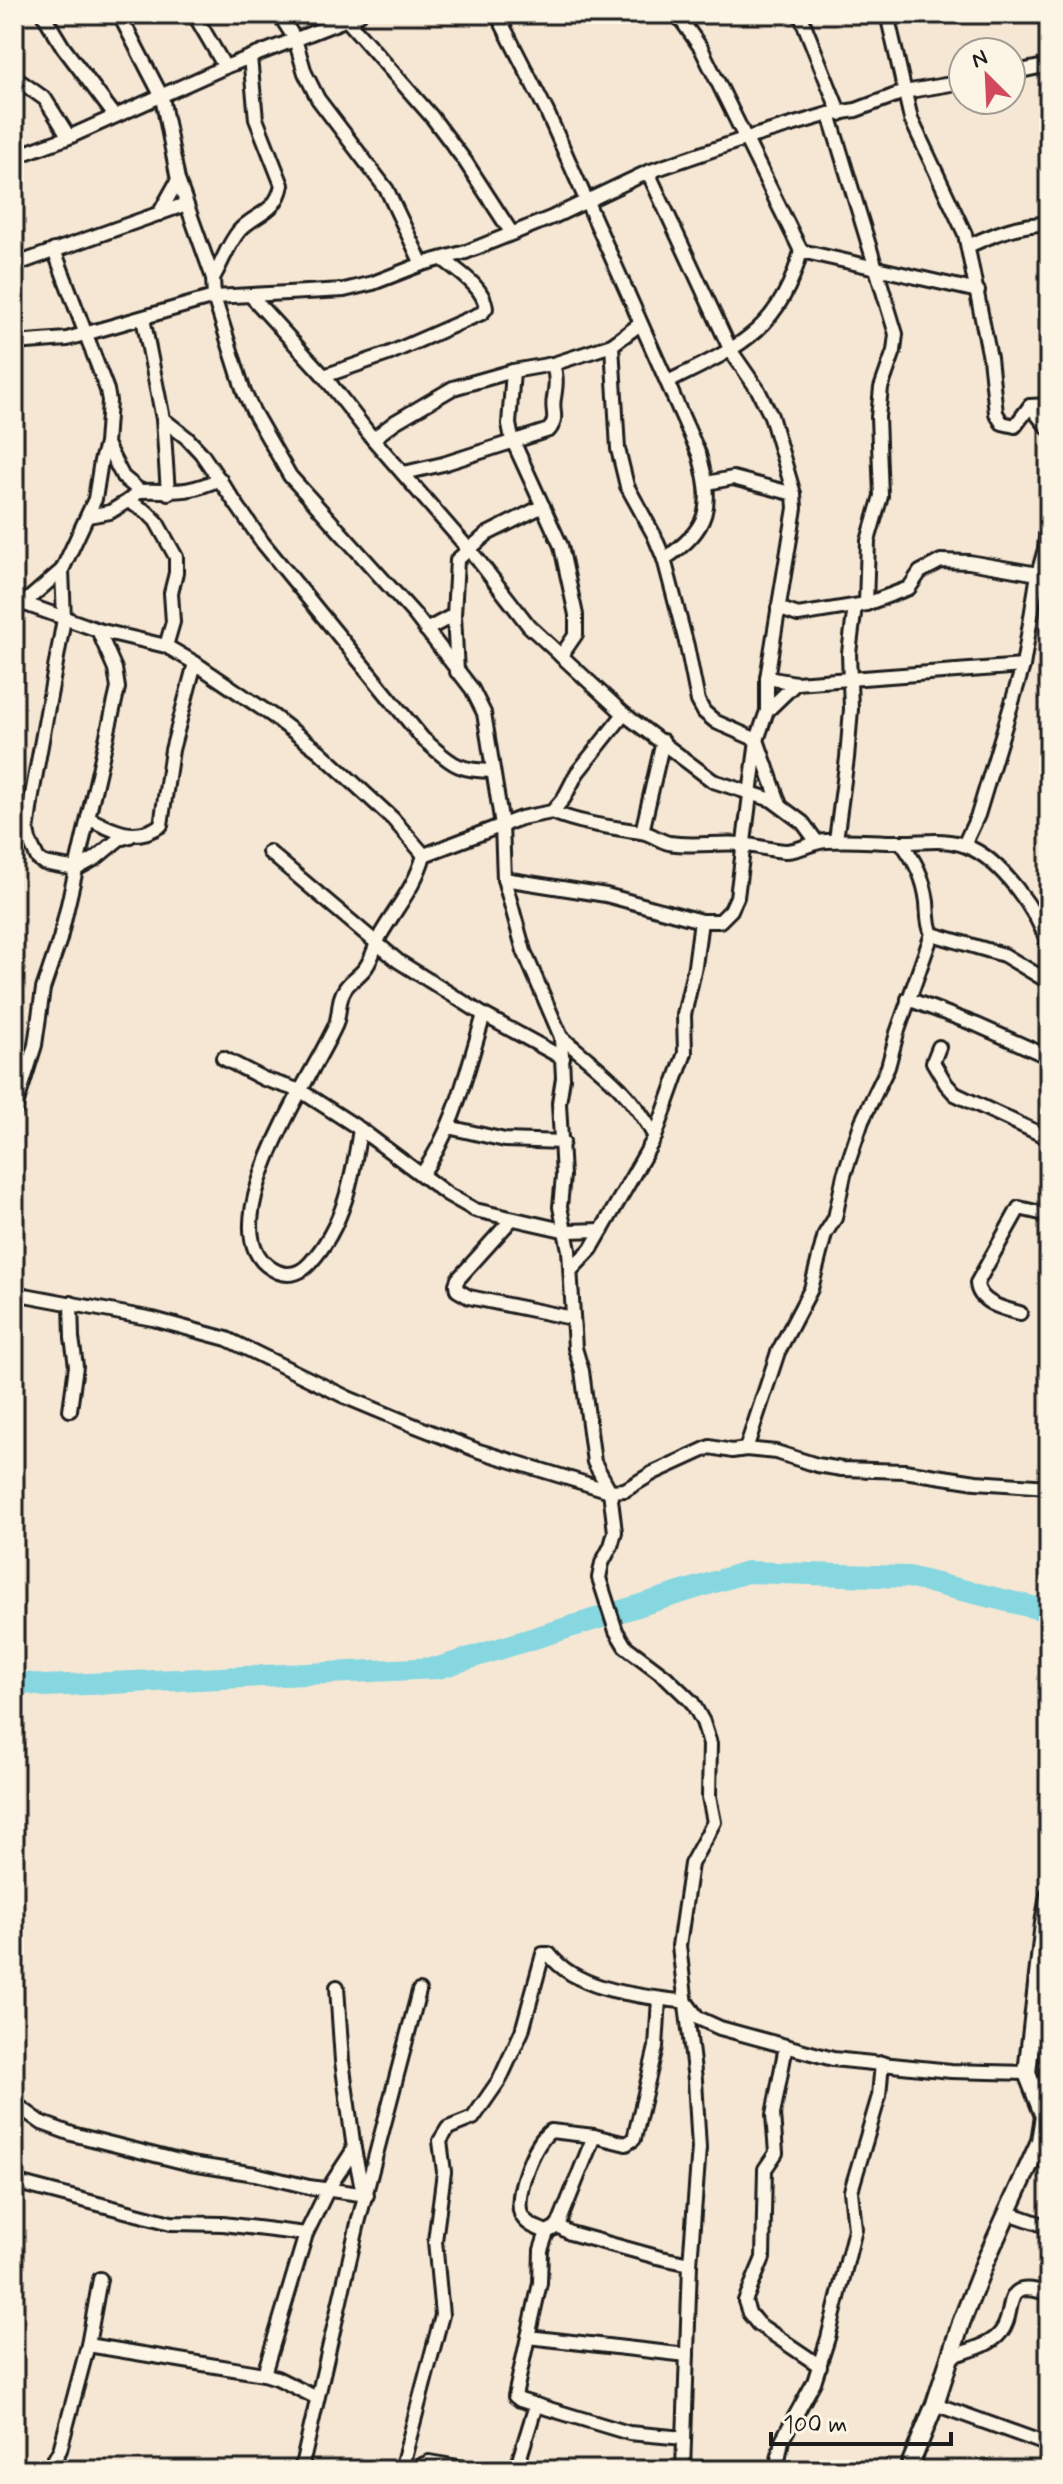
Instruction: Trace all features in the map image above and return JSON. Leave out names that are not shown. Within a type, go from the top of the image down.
[{"type":"street","points":[[43,14],[63,47],[115,116]]},
{"type":"street","points":[[119,14],[162,97],[178,180],[213,278],[214,297],[244,392],[290,476],[426,630],[472,689],[484,713],[502,825],[504,879],[524,951],[561,1037],[563,1078],[559,1103],[563,1142],[560,1207],[567,1231],[572,1318],[594,1462],[610,1491],[615,1532],[599,1578],[616,1631],[625,1646],[666,1677],[692,1702],[710,1744],[709,1797],[714,1822],[691,1864],[679,1946],[696,2093],[699,2148],[690,2264],[683,2470]]},
{"type":"street","points":[[194,14],[225,67]]},
{"type":"street","points":[[279,14],[295,39],[305,73],[318,99],[387,190],[422,264]]},
{"type":"street","points":[[14,157],[69,137],[225,67],[360,14]]},
{"type":"street","points":[[497,14],[547,112],[699,454],[707,483],[708,510],[693,536],[664,559]]},
{"type":"street","points":[[668,382],[731,351],[755,335],[776,310],[801,251],[701,48],[677,14]]},
{"type":"street","points":[[800,14],[835,114],[896,334],[896,344],[881,388],[878,417],[881,496],[868,541],[860,605],[849,653],[851,709],[845,785],[836,840]]},
{"type":"street","points":[[887,14],[911,119],[965,234],[978,291],[996,413],[1002,423],[1015,426],[1030,406]]},
{"type":"street","points":[[347,20],[440,128],[511,232]]},
{"type":"street","points":[[213,278],[240,229],[266,212],[275,202],[282,185],[256,119],[250,57]]},
{"type":"street","points":[[1027,70],[1049,65]]},
{"type":"street","points":[[14,77],[45,99],[69,137]]},
{"type":"street","points":[[14,343],[67,339],[214,297],[344,290],[422,264],[444,260],[553,217],[648,172],[747,138],[904,92],[947,85]]},
{"type":"street","points":[[504,879],[606,895],[701,921],[720,921],[731,910],[737,897],[757,740],[767,711],[767,678],[795,508],[794,494],[771,416],[758,390],[731,351],[648,172]]},
{"type":"street","points":[[159,214],[178,180]]},
{"type":"street","points":[[14,265],[186,204]]},
{"type":"street","points":[[968,246],[995,233],[1031,224],[1049,224]]},
{"type":"street","points":[[19,602],[62,570],[95,499],[106,444],[107,390],[54,250]]},
{"type":"street","points":[[801,251],[978,291]]},
{"type":"street","points":[[324,376],[388,354],[482,313],[486,308],[485,300],[472,283],[444,260]]},
{"type":"street","points":[[251,296],[324,376],[529,626],[624,714],[713,781],[750,791],[780,805],[803,823],[817,842]]},
{"type":"street","points":[[143,318],[163,419],[168,493]]},
{"type":"street","points":[[373,439],[395,422],[453,388],[513,371],[553,364],[612,345],[640,324]]},
{"type":"street","points":[[612,345],[618,449],[627,486],[664,559],[698,701],[704,712],[716,722],[757,740],[780,805]]},
{"type":"street","points":[[404,473],[549,430],[555,422],[553,399],[557,380],[553,364]]},
{"type":"street","points":[[513,371],[509,424],[513,442],[561,546],[576,615],[576,634],[561,656]]},
{"type":"street","points":[[1030,406],[1049,405]]},
{"type":"street","points":[[1030,406],[1049,429]]},
{"type":"street","points":[[163,419],[187,438],[220,479],[263,543],[423,739],[454,766],[466,770],[493,771]]},
{"type":"street","points":[[106,444],[123,477],[140,491],[168,493],[196,490],[220,479]]},
{"type":"street","points":[[707,483],[733,478],[794,494]]},
{"type":"street","points":[[88,516],[110,512],[140,491]]},
{"type":"street","points":[[128,501],[156,521],[176,557],[171,593],[173,622],[166,646]]},
{"type":"street","points":[[964,845],[978,815],[1023,666],[1045,549],[1049,504]]},
{"type":"street","points":[[457,672],[455,565],[468,548],[487,534],[543,506]]},
{"type":"street","points":[[778,608],[798,615],[860,605],[909,588],[920,572],[941,561],[969,562],[1038,574]]},
{"type":"street","points":[[62,570],[64,619],[27,831],[38,859],[76,869],[96,858],[119,839],[161,825],[172,750],[195,663]]},
{"type":"street","points":[[19,602],[98,630],[166,646],[195,663],[319,751],[393,819],[424,855]]},
{"type":"street","points":[[426,630],[454,615]]},
{"type":"street","points":[[14,1112],[19,1076],[35,1045],[43,989],[60,939],[118,688],[115,669],[98,630]]},
{"type":"street","points":[[767,678],[796,683],[1023,666]]},
{"type":"street","points":[[767,711],[796,683]]},
{"type":"street","points":[[552,812],[564,798],[577,773],[624,714]]},
{"type":"street","points":[[642,832],[663,741]]},
{"type":"street","points":[[424,855],[460,844],[502,825],[552,812],[591,825],[642,832],[663,842],[680,845],[745,844],[787,851],[836,840],[927,840],[964,845],[989,857],[1012,883],[1045,935],[1049,947]]},
{"type":"street","points":[[88,818],[130,836]]},
{"type":"street","points":[[918,865],[927,840]]},
{"type":"street","points":[[746,1449],[778,1352],[811,1289],[825,1234],[835,1218],[844,1175],[862,1121],[888,1067],[932,934],[927,923],[927,902],[918,865],[901,842]]},
{"type":"street","points":[[269,852],[398,961],[484,1015],[563,1058]]},
{"type":"street","points":[[360,1129],[347,1196],[321,1251],[303,1271],[293,1274],[281,1273],[267,1265],[252,1246],[250,1221],[270,1155],[287,1114],[336,1023],[342,993],[364,971],[410,889],[424,855]]},
{"type":"street","points":[[571,1270],[582,1261],[602,1230],[655,1137],[685,1053],[684,1015],[701,921]]},
{"type":"street","points":[[932,934],[1004,955],[1049,982]]},
{"type":"street","points":[[908,999],[1049,1057]]},
{"type":"street","points":[[422,1174],[435,1156],[448,1127],[484,1015]]},
{"type":"street","points":[[561,1037],[628,1094],[655,1137]]},
{"type":"street","points":[[939,1047],[933,1062],[955,1094],[1049,1138]]},
{"type":"street","points":[[223,1058],[264,1079],[301,1091],[360,1129],[447,1194],[475,1210],[567,1231],[602,1230]]},
{"type":"street","points":[[448,1127],[505,1140],[563,1142]]},
{"type":"street","points":[[1020,1313],[992,1304],[981,1296],[977,1283],[1019,1208],[1049,1215]]},
{"type":"street","points":[[512,1219],[458,1279],[457,1290],[469,1297],[572,1318]]},
{"type":"street","points":[[14,1293],[153,1319],[227,1339],[348,1398],[413,1425],[479,1451],[610,1491],[625,1490],[653,1473],[710,1447],[776,1452],[842,1469],[904,1471],[976,1482],[1049,1487]]},
{"type":"street","points":[[70,1410],[76,1366],[71,1303]]},
{"type":"street","points":[[908,2470],[935,2404],[949,2357],[985,2262],[1044,2144],[1041,2092],[1027,2073],[1049,1896]]},
{"type":"street","points":[[401,2470],[442,2315],[435,2241],[444,2172],[440,2141],[448,2128],[473,2118],[500,2079],[522,2031],[543,1954],[549,1954],[558,1965],[578,1979],[602,1987],[686,2002],[698,2018],[720,2028],[833,2059],[951,2071],[1027,2073]]},
{"type":"street","points":[[337,1987],[342,2061],[354,2149],[365,2194]]},
{"type":"street","points":[[301,2470],[365,2194],[419,1991]]},
{"type":"street","points":[[659,1999],[656,2047],[634,2139],[626,2144],[594,2136],[551,2131],[541,2140],[521,2186],[521,2214],[528,2223],[690,2264]]},
{"type":"street","points":[[786,2046],[773,2115],[776,2153],[765,2169],[763,2258],[745,2301],[749,2313],[758,2324],[820,2366]]},
{"type":"street","points":[[766,2470],[777,2465],[790,2422],[804,2405],[820,2366],[855,2229],[851,2191],[879,2096],[882,2063]]},
{"type":"street","points":[[14,2103],[42,2123],[72,2134],[191,2164],[365,2194]]},
{"type":"street","points":[[594,2136],[541,2250],[540,2283],[515,2396],[629,2433],[684,2438]]},
{"type":"street","points":[[264,2374],[306,2234],[328,2189],[354,2149]]},
{"type":"street","points":[[14,2182],[171,2223],[223,2224],[306,2234]]},
{"type":"street","points":[[1009,2213],[1049,2227]]},
{"type":"street","points":[[48,2470],[60,2450],[88,2345],[100,2279]]},
{"type":"street","points":[[949,2357],[980,2346],[1003,2330],[1016,2293],[1029,2290],[1049,2294]]},
{"type":"street","points":[[528,2337],[687,2355]]},
{"type":"street","points":[[88,2345],[264,2374],[317,2398]]},
{"type":"street","points":[[935,2404],[1049,2445]]},
{"type":"street","points":[[516,2470],[536,2405]]},
{"type":"street","points":[[411,2470],[429,2462],[476,2470]]},
{"type":"waterway","points":[[14,1681],[44,1686],[438,1668],[747,1572],[908,1577],[1049,1611]]}]
